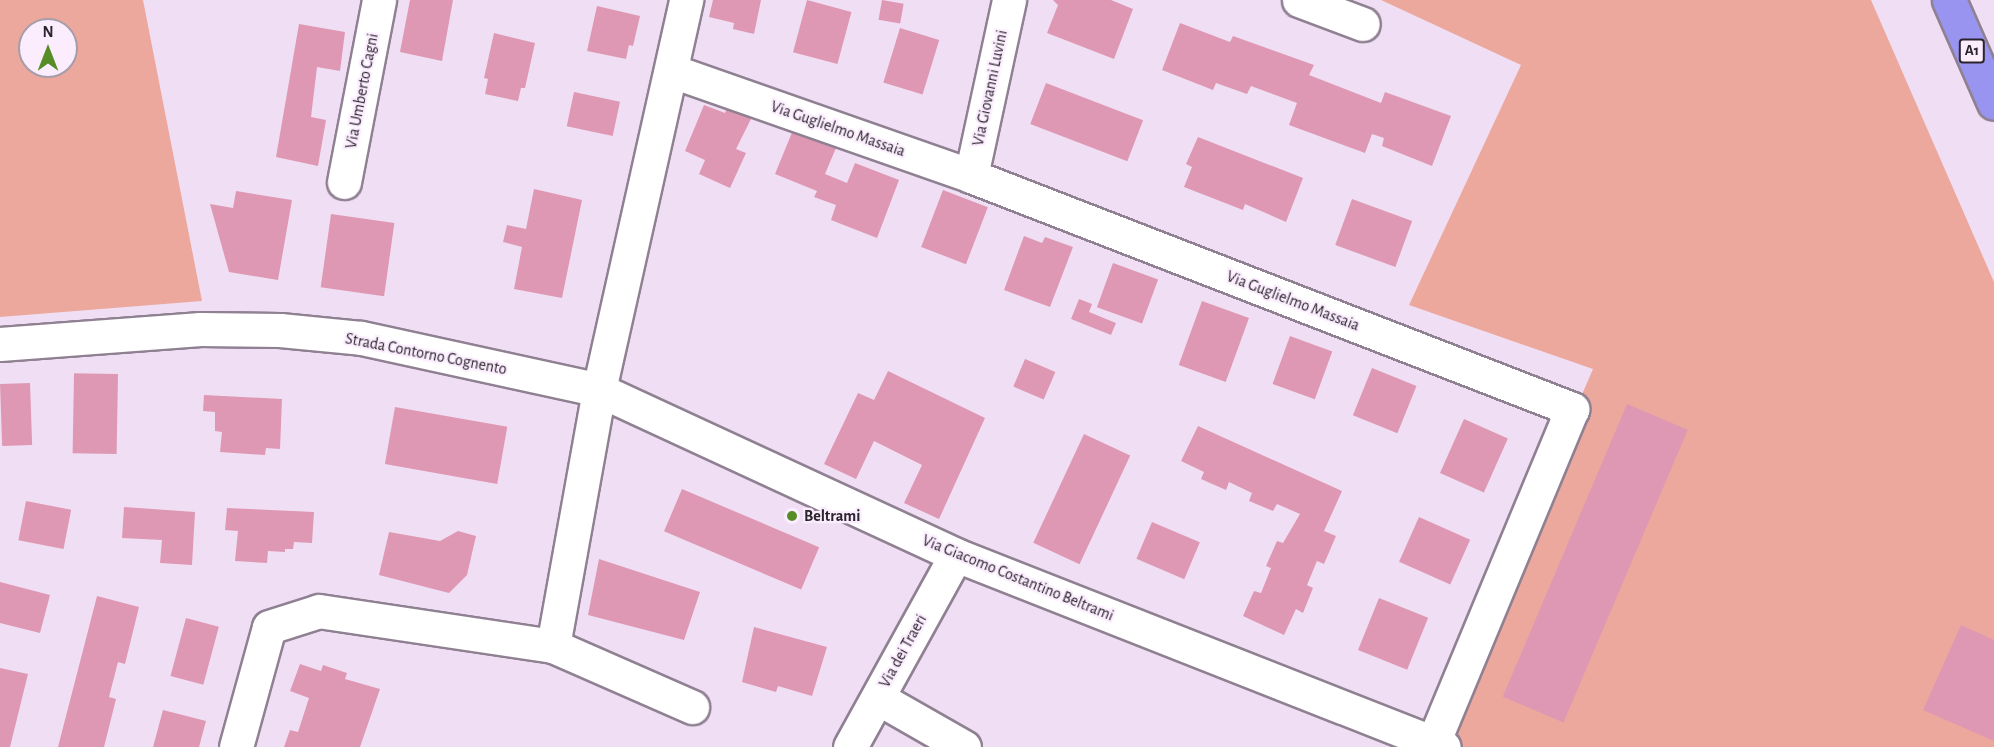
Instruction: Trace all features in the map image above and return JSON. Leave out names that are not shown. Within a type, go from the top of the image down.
[{"type":"highway","name":"A1","points":[[1949,0],[1994,103]]},
{"type":"street","name":"Via Umberto Cagni","points":[[344,182],[379,0]]},
{"type":"street","points":[[553,646],[599,390],[686,0]]},
{"type":"street","name":"Via Giovanni Luvini","points":[[971,176],[1009,0]]},
{"type":"street","points":[[1299,0],[1363,24]]},
{"type":"street","name":"Via Guglielmo Massaia","points":[[672,71],[971,176],[1572,410],[1437,746]]},
{"type":"street","name":"Strada Contorno Cognento","points":[[0,344],[200,329],[280,330],[361,338],[599,390]]},
{"type":"street","name":"Via Giacomo Costantino Beltrami","points":[[599,390],[956,555],[1437,746]]},
{"type":"street","name":"Via dei Traeri","points":[[850,747],[956,555]]},
{"type":"street","points":[[236,747],[269,627],[319,611],[553,646],[692,707]]},
{"type":"street","points":[[878,698],[948,743]]},
{"type":"shaded area","points":[[0,0],[143,0],[202,301],[0,317]]},
{"type":"shaded area","points":[[1381,0],[1871,0],[1994,282],[1994,747],[1434,747],[1433,740],[1593,369],[1409,305],[1521,65]]},
{"type":"building","points":[[410,0],[453,0],[442,61],[400,52]]},
{"type":"building","points":[[713,0],[761,0],[754,34],[733,29],[734,23],[709,17]]},
{"type":"building","points":[[807,0],[851,12],[837,64],[793,52]]},
{"type":"building","points":[[882,0],[904,4],[900,24],[879,20]]},
{"type":"building","points":[[1053,0],[1111,0],[1133,9],[1114,59],[1047,33],[1058,5]]},
{"type":"building","points":[[597,6],[640,16],[633,46],[629,45],[626,59],[587,51]]},
{"type":"building","points":[[1180,23],[1230,42],[1233,36],[1314,65],[1309,75],[1381,103],[1385,92],[1451,116],[1432,166],[1382,146],[1384,138],[1372,134],[1365,153],[1289,125],[1297,103],[1251,86],[1247,94],[1216,83],[1213,90],[1162,70]]},
{"type":"building","points":[[299,24],[345,32],[340,71],[317,67],[311,117],[326,120],[318,166],[276,157]]},
{"type":"building","points":[[900,28],[939,40],[923,94],[883,83]]},
{"type":"building","points":[[494,33],[535,43],[525,88],[521,88],[518,101],[485,94],[488,79],[484,78]]},
{"type":"building","points":[[1046,83],[1143,120],[1127,161],[1030,124]]},
{"type":"building","points":[[574,92],[620,102],[613,136],[567,126]]},
{"type":"building","points":[[728,104],[753,115],[736,149],[746,153],[730,188],[699,174],[705,160],[685,151],[704,105],[725,113]]},
{"type":"building","points":[[793,130],[836,148],[825,174],[847,183],[855,163],[899,180],[877,238],[831,220],[836,205],[814,197],[817,191],[775,174]]},
{"type":"building","points":[[1198,137],[1303,178],[1286,222],[1245,204],[1243,210],[1184,187],[1192,167],[1186,164]]},
{"type":"building","points":[[534,189],[582,200],[562,298],[514,289],[522,247],[503,242],[507,225],[526,229]]},
{"type":"building","points":[[943,190],[988,207],[966,264],[921,247]]},
{"type":"building","points":[[236,191],[292,200],[278,280],[229,272],[210,204],[233,208]]},
{"type":"building","points":[[1352,199],[1412,221],[1395,267],[1335,245]]},
{"type":"building","points":[[331,214],[394,223],[384,296],[321,287]]},
{"type":"building","points":[[1024,236],[1042,243],[1045,237],[1073,247],[1050,307],[1004,290]]},
{"type":"building","points":[[1113,263],[1158,279],[1142,324],[1097,307]]},
{"type":"building","points":[[1079,299],[1092,304],[1089,312],[1116,323],[1111,335],[1071,319]]},
{"type":"building","points":[[1202,301],[1249,318],[1226,382],[1179,365]]},
{"type":"building","points":[[1290,336],[1332,351],[1315,399],[1273,384]]},
{"type":"building","points":[[1025,359],[1055,372],[1044,400],[1013,387]]},
{"type":"building","points":[[1372,368],[1417,386],[1397,433],[1353,415]]},
{"type":"building","points":[[888,371],[985,418],[939,519],[904,503],[922,465],[874,441],[856,479],[824,464],[858,393],[874,400]]},
{"type":"building","points":[[74,373],[118,374],[117,454],[73,453]]},
{"type":"building","points":[[30,383],[32,445],[2,446],[0,384]]},
{"type":"building","points":[[204,395],[282,399],[280,449],[266,448],[265,455],[220,452],[222,432],[215,431],[215,412],[203,411]]},
{"type":"building","points":[[1627,404],[1688,430],[1564,723],[1503,697]]},
{"type":"building","points":[[395,407],[507,427],[497,484],[385,464]]},
{"type":"building","points":[[1464,419],[1508,439],[1484,492],[1440,473]]},
{"type":"building","points":[[1198,426],[1342,491],[1324,531],[1336,536],[1324,564],[1317,561],[1307,585],[1313,588],[1303,613],[1296,609],[1284,635],[1243,616],[1254,591],[1261,593],[1271,568],[1266,566],[1277,541],[1283,543],[1300,514],[1277,504],[1273,511],[1249,501],[1252,493],[1229,482],[1226,490],[1201,479],[1204,472],[1181,461]]},
{"type":"building","points":[[1084,434],[1130,456],[1080,564],[1033,543]]},
{"type":"building","points":[[682,489],[819,547],[801,590],[664,531]]},
{"type":"building","points":[[26,501],[71,510],[64,549],[18,540]]},
{"type":"building","points":[[124,507],[195,512],[192,565],[160,563],[162,540],[122,538]]},
{"type":"building","points":[[227,508],[314,512],[312,543],[294,542],[293,549],[285,549],[285,552],[268,551],[267,563],[235,561],[238,531],[225,530]]},
{"type":"building","points":[[1419,517],[1470,540],[1450,585],[1399,562]]},
{"type":"building","points":[[1152,522],[1200,542],[1184,579],[1136,559]]},
{"type":"building","points":[[458,531],[476,536],[467,575],[449,593],[379,575],[389,532],[440,541]]},
{"type":"building","points":[[599,559],[700,592],[684,640],[588,615]]},
{"type":"building","points":[[0,582],[50,595],[40,633],[0,623]]},
{"type":"building","points":[[97,596],[139,607],[125,664],[118,662],[109,697],[116,699],[104,747],[58,747]]},
{"type":"building","points":[[1379,598],[1428,618],[1407,670],[1358,650]]},
{"type":"building","points":[[186,618],[219,627],[203,685],[170,676]]},
{"type":"building","points":[[1961,625],[1994,640],[1994,741],[1923,710]]},
{"type":"building","points":[[754,627],[827,647],[812,696],[778,686],[776,692],[742,682]]},
{"type":"building","points":[[300,664],[321,671],[323,665],[347,673],[345,679],[380,689],[360,747],[284,747],[290,730],[298,732],[309,698],[290,691]]},
{"type":"building","points":[[0,668],[28,674],[10,747],[0,747]]},
{"type":"building","points":[[163,710],[206,721],[199,747],[153,747]]},
{"type":"place","name":"Beltrami","points":[[792,516]]}]
